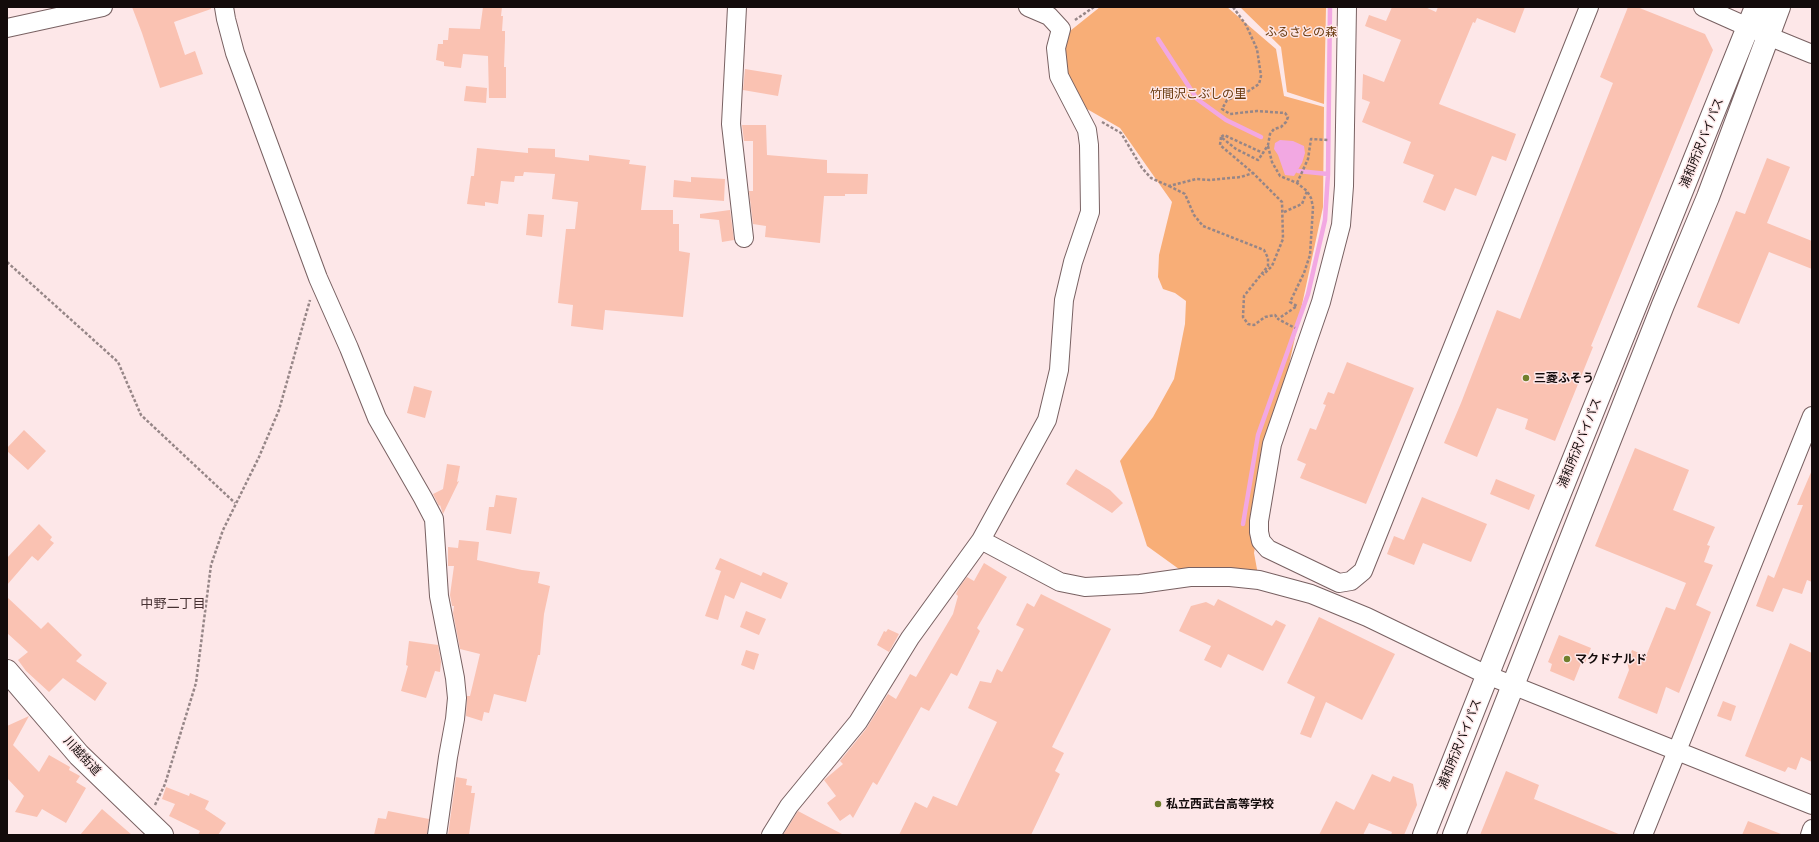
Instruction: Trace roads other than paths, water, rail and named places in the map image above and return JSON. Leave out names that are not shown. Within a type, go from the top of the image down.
[{"type":"highway","name":"浦和所沢バイパス","points":[[1424,835],[1756,7]]},
{"type":"highway","name":"浦和所沢バイパス","points":[[1454,835],[1663,305],[1708,197],[1779,7]]},
{"type":"highway","name":"川越街道","points":[[7,671],[79,755],[155,828]]},
{"type":"street","points":[[7,28],[103,7]]},
{"type":"street","points":[[224,7],[235,54],[318,278],[349,348],[377,418],[424,498],[434,519],[439,596],[455,678],[457,698],[437,835]]},
{"type":"street","points":[[737,7],[731,124],[744,238]]},
{"type":"street","points":[[771,835],[789,806],[858,722],[910,638],[981,540],[1047,420],[1059,370],[1064,300],[1073,262],[1090,212],[1089,145],[1087,130],[1059,76],[1056,48],[1061,29],[1049,16],[1028,7]]},
{"type":"street","points":[[1347,7],[1344,186],[1341,225],[1322,302],[1272,444],[1258,521],[1258,532],[1268,549],[1339,583],[1351,581],[1363,571],[1589,7]]},
{"type":"street","points":[[1703,7],[1748,28],[1812,54]]},
{"type":"street","points":[[1644,835],[1812,416]]},
{"type":"street","points":[[981,540],[1060,582],[1085,587],[1140,584],[1190,577],[1230,577],[1259,580],[1311,594],[1367,617],[1513,686],[1678,750],[1812,805]]},
{"type":"street","points":[[1810,835],[1812,829]]},
{"type":"waterway","points":[[1243,524],[1258,435],[1308,294],[1325,220],[1328,174],[1330,7]]},
{"type":"waterway","points":[[1158,39],[1197,99],[1226,120],[1261,137]]},
{"type":"waterway","points":[[1298,171],[1328,174]]},
{"type":"place","name":"三菱ふそう","points":[[1526,378]]},
{"type":"place","name":"マクドナルド","points":[[1567,659]]},
{"type":"place","name":"私立西武台高等学校","points":[[1158,804]]},
{"type":"district","name":"中野二丁目","points":[[173,604]]},
{"type":"park label","name":"ふるさとの森","points":[[1301,32]]},
{"type":"park label","name":"竹間沢こぶしの里","points":[[1198,94]]}]
